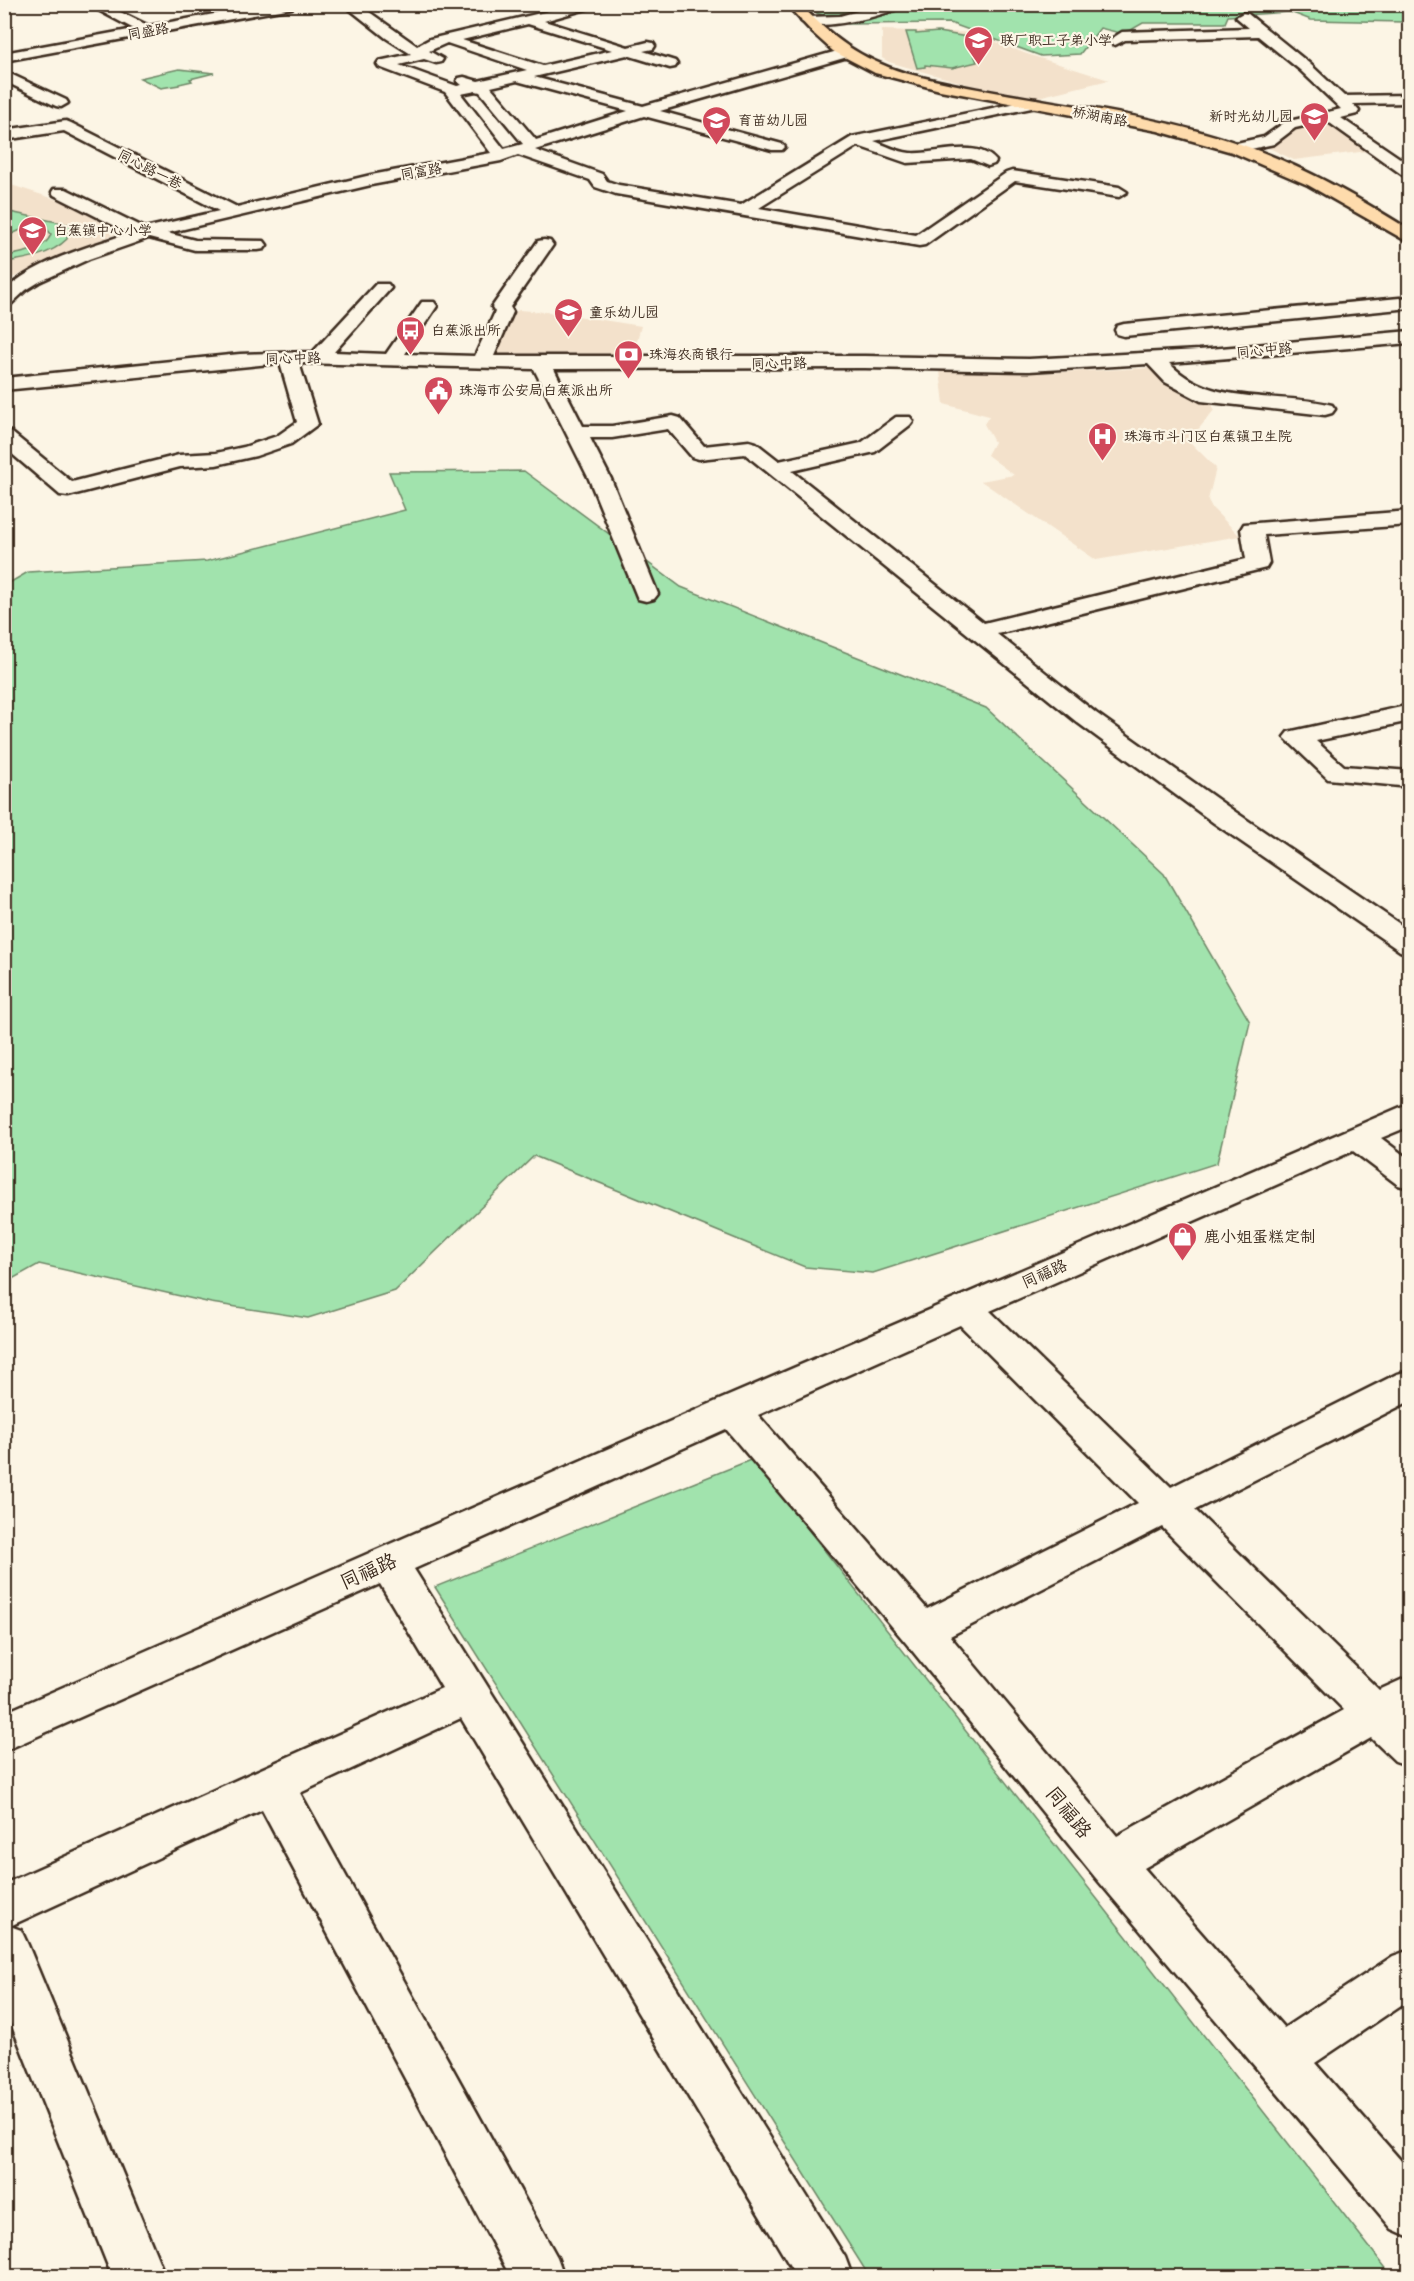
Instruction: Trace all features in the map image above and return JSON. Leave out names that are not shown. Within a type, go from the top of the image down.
[{"type":"main road","name":"桥湖南路","points":[[792,4],[808,21],[846,53],[906,76],[1036,104],[1160,127],[1237,147],[1295,171],[1410,238]]},
{"type":"street","points":[[93,4],[148,31]]},
{"type":"street","points":[[207,4],[232,16]]},
{"type":"street","name":"同盛路","points":[[4,57],[232,16],[256,7],[292,4]]},
{"type":"street","points":[[349,4],[424,55],[451,64],[490,83]]},
{"type":"street","points":[[424,55],[422,49],[428,44],[598,4]]},
{"type":"street","points":[[808,21],[840,20],[900,4]]},
{"type":"street","points":[[839,8],[865,14]]},
{"type":"street","points":[[175,9],[202,21]]},
{"type":"street","points":[[158,17],[176,26]]},
{"type":"street","points":[[1237,147],[1269,141],[1290,125],[1352,111],[1243,17]]},
{"type":"street","points":[[532,21],[670,64]]},
{"type":"street","points":[[362,31],[384,29]]},
{"type":"street","points":[[1115,41],[1122,36],[1267,36]]},
{"type":"street","points":[[1188,43],[1267,36]]},
{"type":"street","points":[[449,39],[543,71],[666,104]]},
{"type":"street","points":[[501,156],[452,92],[648,46]]},
{"type":"street","points":[[4,69],[48,57],[38,51]]},
{"type":"street","name":"同富路","points":[[4,301],[20,286],[41,274],[91,252],[145,234],[371,180],[501,156],[666,104],[846,53]]},
{"type":"street","points":[[424,55],[384,64],[456,91]]},
{"type":"street","points":[[403,60],[621,118]]},
{"type":"street","points":[[4,75],[61,103]]},
{"type":"street","points":[[517,77],[777,147]]},
{"type":"street","points":[[490,83],[485,89],[526,148],[596,177],[600,184],[616,189],[919,241],[1012,176],[1119,192]]},
{"type":"street","points":[[1342,100],[1410,99]]},
{"type":"street","points":[[743,211],[857,140],[1036,104]]},
{"type":"street","points":[[1329,116],[1410,173]]},
{"type":"street","name":"同心路一巷","points":[[4,135],[66,126],[234,212]]},
{"type":"street","points":[[857,140],[907,158],[973,154],[988,161]]},
{"type":"street","points":[[861,161],[880,148]]},
{"type":"street","points":[[60,192],[145,234],[195,245],[258,245]]},
{"type":"street","points":[[776,216],[794,204]]},
{"type":"street","points":[[482,361],[504,312],[501,307],[544,245]]},
{"type":"street","points":[[318,358],[382,288]]},
{"type":"street","points":[[1124,330],[1410,302]]},
{"type":"street","points":[[392,359],[428,306]]},
{"type":"street","name":"同心中路","points":[[4,384],[288,357],[934,373],[1029,365],[1154,359],[1410,337]]},
{"type":"street","points":[[4,436],[68,490],[179,461],[216,459],[249,452],[284,440],[308,424],[288,357]]},
{"type":"street","points":[[1154,359],[1172,378],[1208,397],[1285,405],[1325,418]]},
{"type":"street","points":[[542,363],[600,479],[646,594]]},
{"type":"street","points":[[775,468],[868,448],[903,421]]},
{"type":"street","points":[[578,432],[612,432],[673,422],[699,453],[749,447],[1087,718],[1224,817],[1410,945]]},
{"type":"street","points":[[981,631],[1258,563],[1252,529],[1410,518]]},
{"type":"street","points":[[1410,713],[1297,736],[1337,773],[1410,779]]},
{"type":"street","name":"同福路","points":[[4,1732],[1410,1113]]},
{"type":"street","points":[[1357,1137],[1410,1177]]},
{"type":"street","points":[[965,1308],[1166,1507],[1392,1704],[1410,1748]]},
{"type":"street","points":[[921,1631],[1410,1384]]},
{"type":"street","name":"同福路","points":[[732,1410],[921,1631],[1112,1863],[1410,2211]]},
{"type":"street","points":[[388,1562],[826,2277]]},
{"type":"street","points":[[4,1907],[469,1695]]},
{"type":"street","points":[[1112,1863],[1392,1704]]},
{"type":"street","points":[[272,1785],[538,2277]]},
{"type":"street","points":[[4,1945],[16,2009],[138,2277]]},
{"type":"street","points":[[1279,2059],[1410,1972]]},
{"type":"shaded area","name":"联厂职工子弟小学","points":[[882,30],[984,33],[994,41],[1024,53],[1109,80],[1034,98],[970,85],[882,58]]},
{"type":"shaded area","name":"新时光幼儿园","points":[[1327,121],[1368,151],[1294,160],[1265,146],[1296,127]]},
{"type":"shaded area","name":"白蕉镇中心小学","points":[[5,183],[64,202],[119,232],[5,281]]},
{"type":"shaded area","name":"童乐幼儿园","points":[[519,310],[558,313],[641,326],[631,362],[495,359],[493,350],[508,316]]},
{"type":"shaded area","name":"珠海市斗门区白蕉镇卫生院","points":[[1150,368],[1212,402],[1214,410],[1189,441],[1216,468],[1208,500],[1212,508],[1240,536],[1096,560],[981,481],[1014,475],[987,455],[994,442],[984,424],[989,416],[944,404],[940,371],[1039,373]]},
{"type":"green space","points":[[1409,4],[1410,28],[1403,22],[1311,20],[1290,12],[1228,16],[1225,23],[1143,23],[1124,34],[1100,28],[1080,54],[1041,56],[950,23],[848,24],[817,13],[809,5]]},
{"type":"green space","points":[[906,32],[916,32],[916,34],[938,32],[967,37],[977,62],[952,68],[925,65],[925,67],[917,68]]},
{"type":"green space","points":[[179,69],[214,73],[190,79],[192,81],[179,85],[161,88],[140,78]]},
{"type":"green space","points":[[5,211],[100,231],[88,236],[67,232],[67,239],[46,253],[5,262],[5,256],[38,247],[44,244],[51,234],[46,228],[34,224],[5,237]]},
{"type":"green space","points":[[524,471],[681,587],[986,708],[1164,874],[1250,1022],[1217,1163],[873,1273],[805,1267],[534,1156],[395,1291],[308,1318],[211,1303],[39,1264],[5,1283],[4,586],[28,572],[207,561],[405,510],[389,472]]},
{"type":"green space","points":[[753,1459],[1392,2276],[869,2276],[435,1587]]},
{"type":"place","name":"联厂职工子弟小学","points":[[979,66]]},
{"type":"place","name":"新时光幼儿园","points":[[1314,142]]},
{"type":"place","name":"育苗幼儿园","points":[[717,146]]},
{"type":"place","name":"白蕉镇中心小学","points":[[33,256]]},
{"type":"place","name":"童乐幼儿园","points":[[568,338]]},
{"type":"place","name":"白蕉派出所","points":[[410,356]]},
{"type":"place","name":"珠海农商银行","points":[[628,380]]},
{"type":"place","name":"珠海市公安局白蕉派出所","points":[[438,416]]},
{"type":"place","name":"珠海市斗门区白蕉镇卫生院","points":[[1103,462]]},
{"type":"place","name":"鹿小姐蛋糕定制","points":[[1183,1262]]}]
